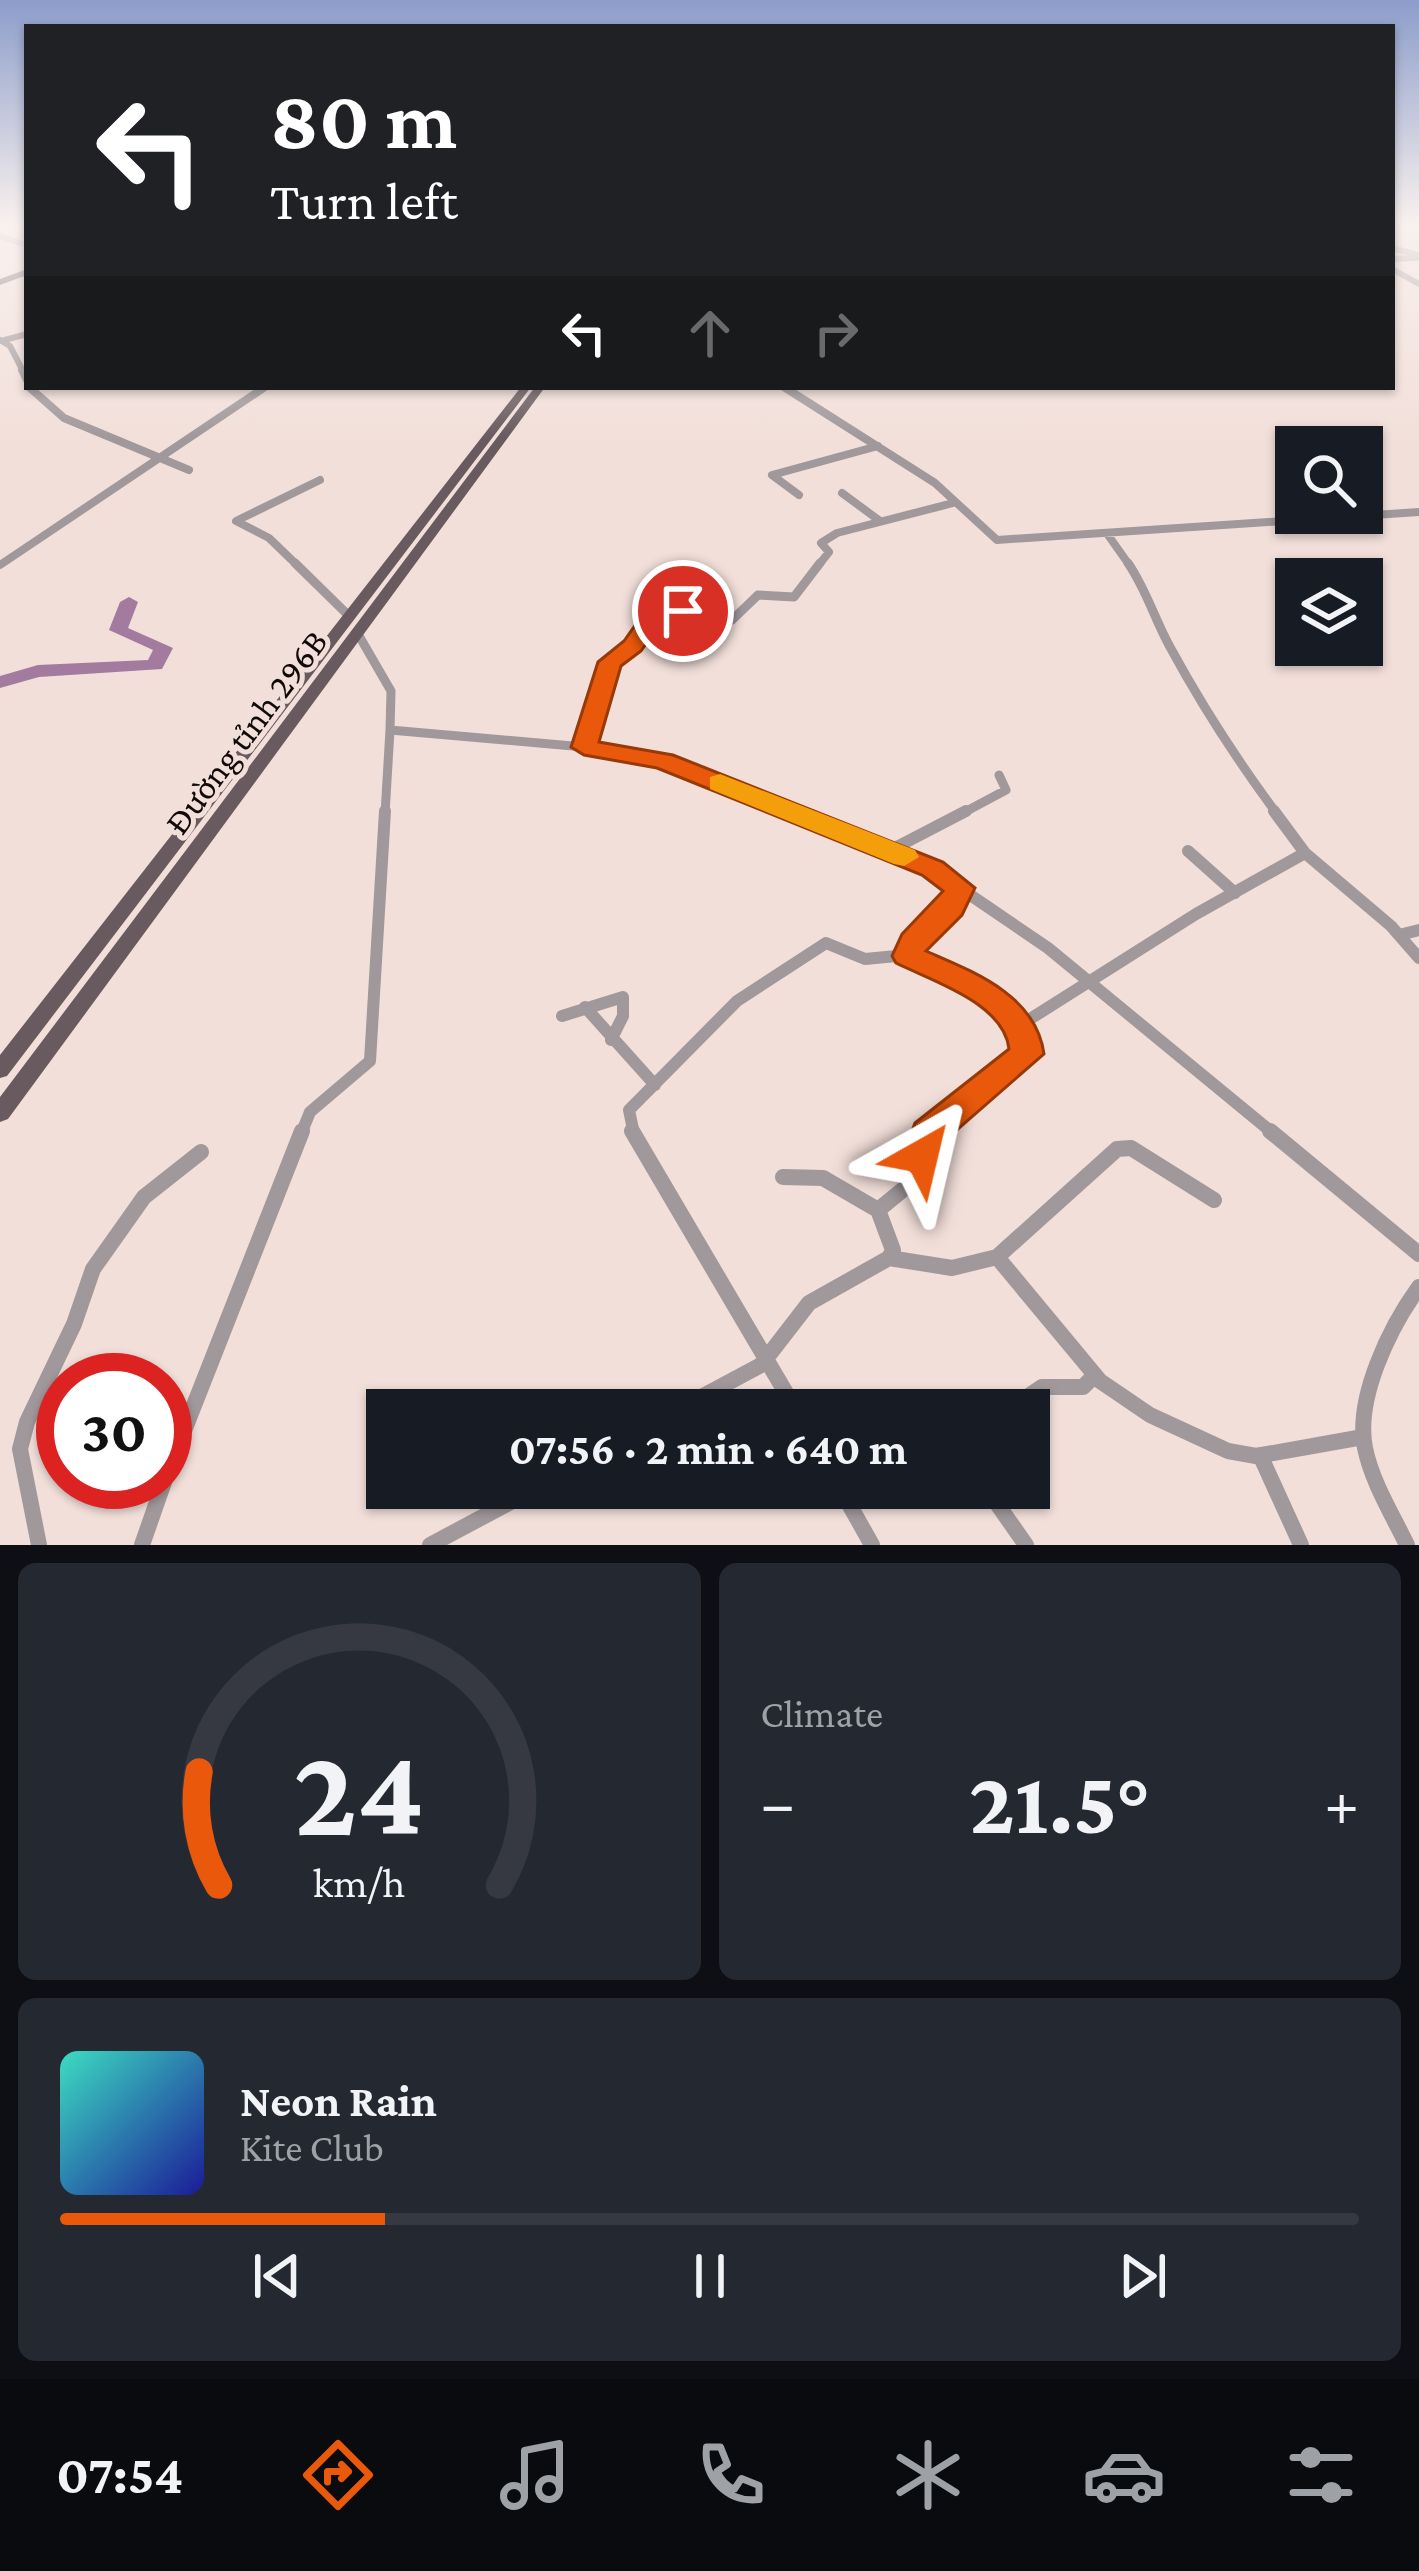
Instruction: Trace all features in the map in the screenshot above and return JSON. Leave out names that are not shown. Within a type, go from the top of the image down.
[{"type":"main road","name":"Đường tỉnh 296B","points":[[0,1070],[524,390]]},
{"type":"main road","name":"Đường tỉnh 296B","points":[[0,1113],[538,390]]},
{"type":"street","points":[[1,340],[24,370]]},
{"type":"street","points":[[34,390],[64,418],[189,470]]},
{"type":"street","points":[[0,565],[261,390]]},
{"type":"street","points":[[789,390],[935,483],[997,540],[1419,512]]},
{"type":"street","points":[[799,495],[772,475],[878,446]]},
{"type":"street","points":[[320,480],[236,521],[269,538],[348,615]]},
{"type":"street","points":[[842,493],[880,521]]},
{"type":"street","points":[[584,747],[610,662],[632,646],[658,609],[724,622],[758,596],[792,598],[830,552],[821,543],[880,521],[953,503]]},
{"type":"street","points":[[1108,535],[1152,598],[1166,640],[1225,744],[1306,854],[1399,934],[1419,958]]},
{"type":"street","points":[[192,1412],[310,1112],[370,1061],[391,691],[358,634]]},
{"type":"street","points":[[390,730],[584,747],[664,761],[933,868],[1048,948],[1419,1254]]},
{"type":"street","points":[[890,851],[1003,793],[999,775]]},
{"type":"street","points":[[1188,851],[1235,893]]},
{"type":"street","points":[[1018,1026],[1084,981],[1306,854]]},
{"type":"street","points":[[908,956],[914,942],[951,907],[960,888]]},
{"type":"street","points":[[1399,934],[1419,930]]},
{"type":"street","points":[[785,1389],[631,1129],[629,1110],[737,1001],[815,949],[831,944],[865,959],[908,956],[982,990],[1018,1026],[1027,1054],[928,1133],[916,1179],[878,1210]]},
{"type":"street","points":[[562,1016],[623,998],[623,1016],[611,1040]]},
{"type":"street","points":[[585,1007],[655,1084]]},
{"type":"street","points":[[889,1258],[952,1268],[997,1257],[1117,1149],[1131,1148],[1214,1200]]},
{"type":"street","points":[[38,1545],[20,1449],[27,1422],[74,1324],[93,1269],[144,1197],[201,1153]]},
{"type":"street","points":[[714,1389],[768,1358],[809,1303],[889,1258],[893,1250],[878,1210],[823,1178],[783,1177]]},
{"type":"street","points":[[997,1257],[1095,1375],[1150,1415],[1228,1451],[1261,1455],[1363,1437]]},
{"type":"street","points":[[1407,1545],[1376,1483],[1363,1437],[1392,1331],[1419,1287]]},
{"type":"street","points":[[1047,1389],[1082,1387],[1095,1375]]},
{"type":"street","points":[[1261,1455],[1300,1545]]},
{"type":"street","points":[[142,1545],[155,1509]]},
{"type":"street","points":[[430,1545],[497,1509]]},
{"type":"street","points":[[852,1509],[872,1545]]},
{"type":"street","points":[[1001,1509],[1026,1545]]},
{"type":"waterway","points":[[0,682],[38,671],[155,665],[164,648],[118,630],[129,602]]},
{"type":"slow traffic","points":[[720,783],[904,857]]},
{"type":"route","points":[[683,611],[658,609],[632,646],[610,662],[584,747],[664,761],[933,868],[960,888],[951,907],[914,942],[908,956],[982,990],[1024,1033],[1027,1054],[928,1133],[922,1156]]}]
